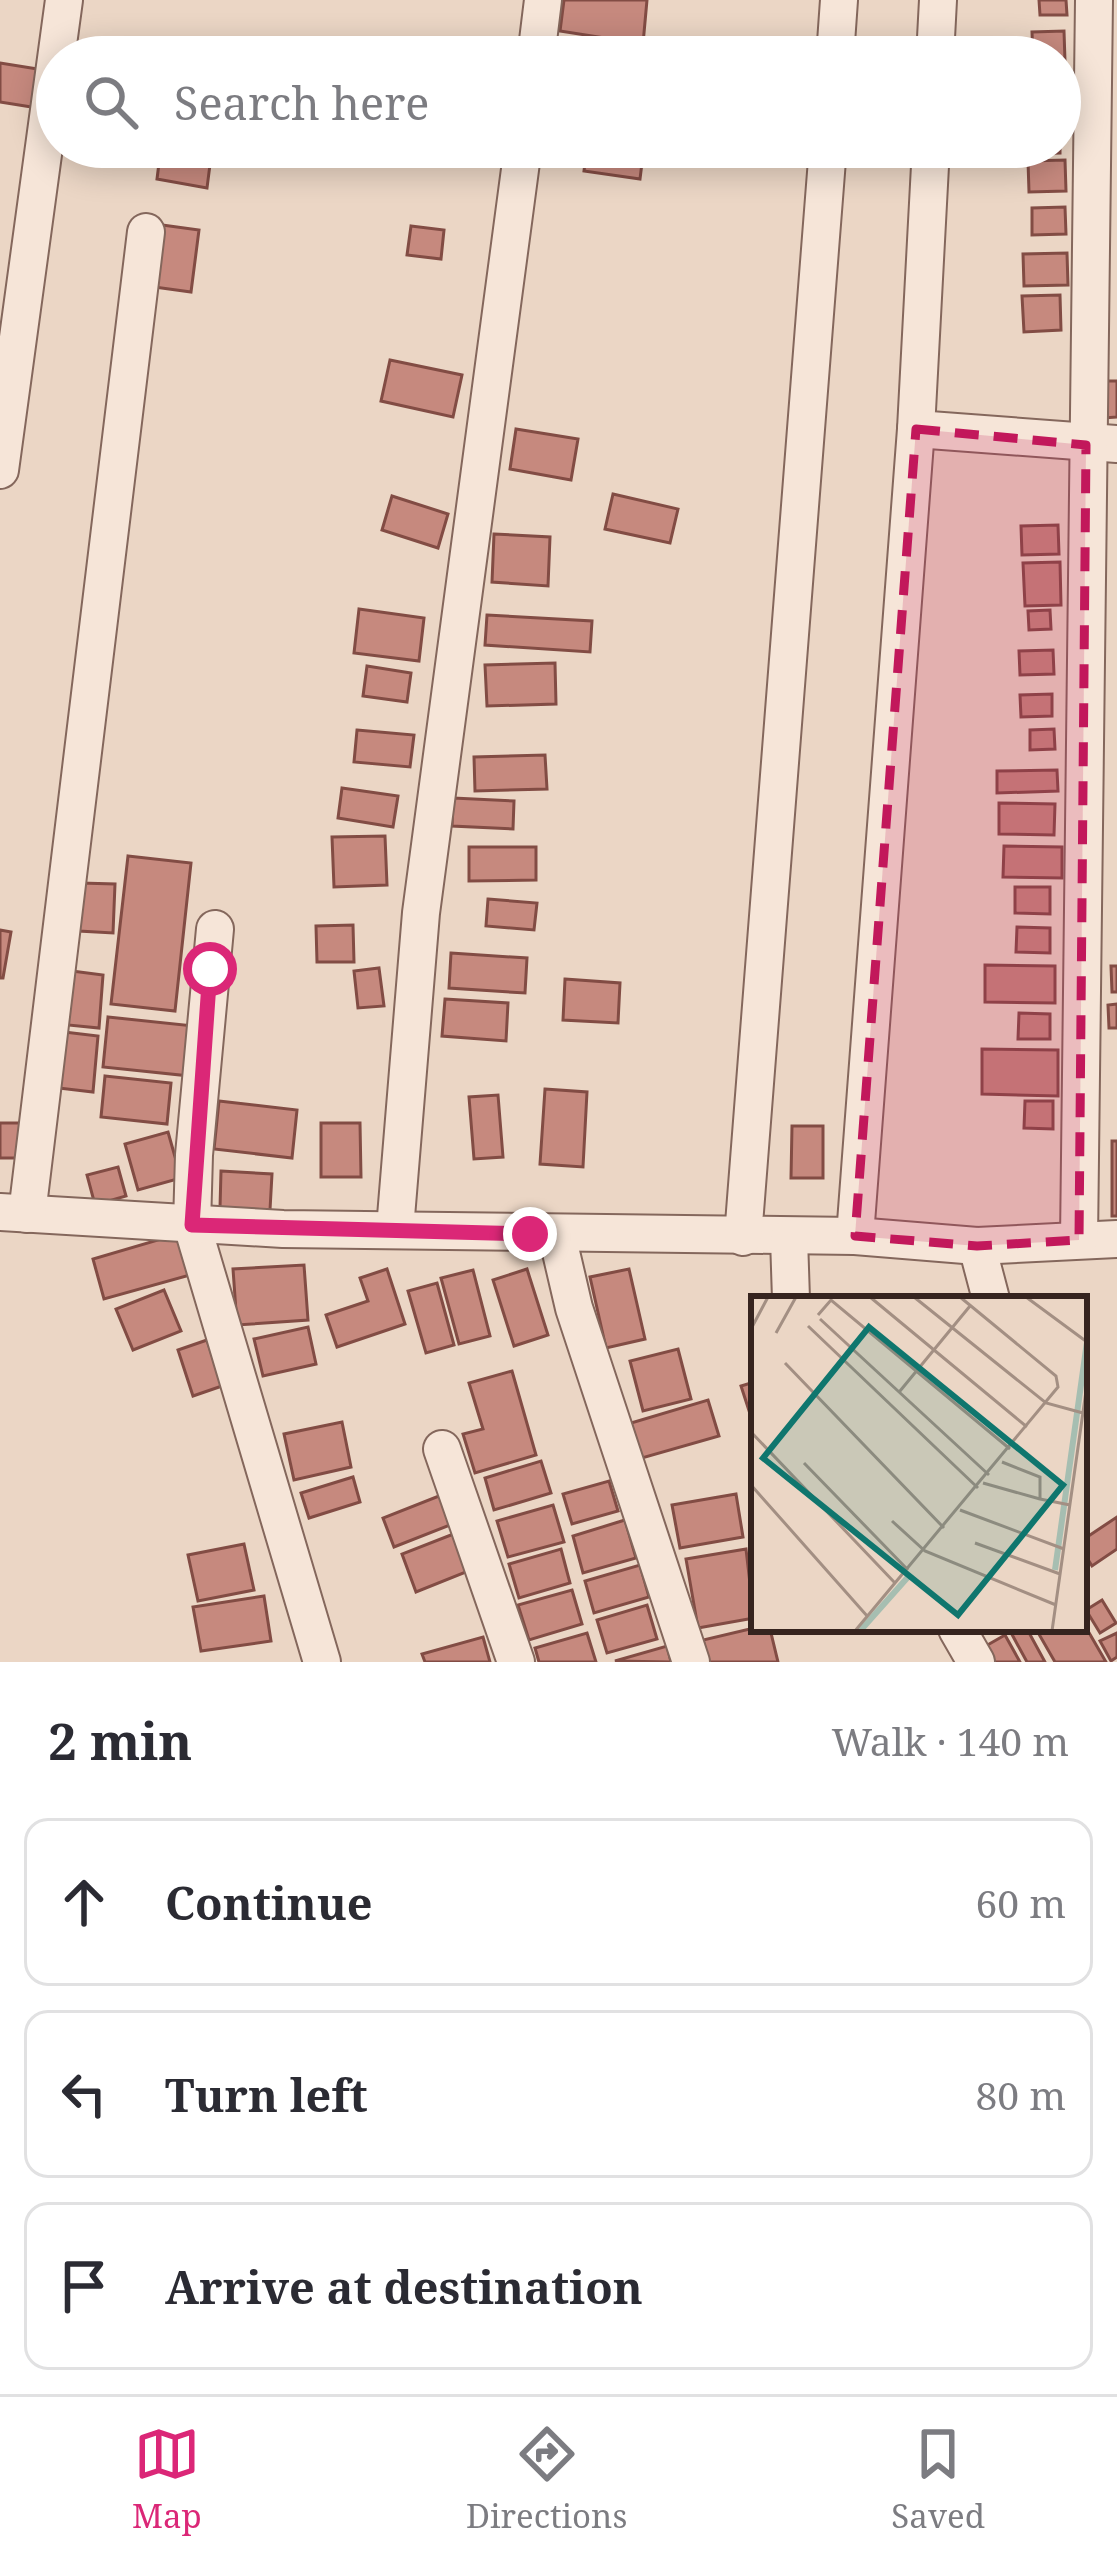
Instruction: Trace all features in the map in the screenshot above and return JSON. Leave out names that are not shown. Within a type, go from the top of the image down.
[{"type":"street","points":[[59,36],[64,0]]},
{"type":"street","points":[[539,36],[543,0]]},
{"type":"street","points":[[836,36],[839,0]]},
{"type":"street","points":[[936,36],[938,0]]},
{"type":"street","points":[[1079,1240],[1101,445],[1094,0]]},
{"type":"street","points":[[0,470],[41,168]]},
{"type":"street","points":[[395,1229],[421,913],[520,168]]},
{"type":"street","points":[[743,1237],[826,168]]},
{"type":"street","points":[[855,1236],[916,429],[930,168]]},
{"type":"street","points":[[146,232],[13,1213],[192,1225],[855,1236],[977,1246],[1117,1239]]},
{"type":"street","points":[[916,429],[1101,445]]},
{"type":"street","points":[[215,929],[192,1225],[322,1662]]},
{"type":"street","points":[[556,1234],[574,1308],[692,1662]]},
{"type":"street","points":[[789,1238],[791,1296]]},
{"type":"street","points":[[977,1246],[991,1296]]},
{"type":"street","points":[[442,1449],[516,1662]]},
{"type":"street","points":[[959,1632],[976,1662]]},
{"type":"highlighted area","points":[[916,429],[1086,445],[1079,1240],[977,1246],[855,1236]]},
{"type":"building","points":[[564,0],[647,0],[644,36],[560,31]]},
{"type":"building","points":[[1039,0],[1066,0],[1067,15],[1040,15]]},
{"type":"building","points":[[1064,31],[1064,36],[1032,36],[1032,32]]},
{"type":"building","points":[[0,63],[36,69],[36,108],[0,102]]},
{"type":"building","points":[[158,168],[210,168],[207,188],[157,179]]},
{"type":"building","points":[[584,168],[641,168],[640,179]]},
{"type":"building","points":[[1028,168],[1065,168],[1066,191],[1029,192]]},
{"type":"building","points":[[1065,207],[1066,234],[1032,235],[1032,208]]},
{"type":"building","points":[[155,224],[199,230],[191,292],[147,286]]},
{"type":"building","points":[[411,226],[444,230],[441,259],[407,255]]},
{"type":"building","points":[[1067,253],[1068,285],[1024,286],[1023,254]]},
{"type":"building","points":[[1060,295],[1061,330],[1024,332],[1022,296]]},
{"type":"building","points":[[390,360],[462,375],[453,417],[381,401]]},
{"type":"building","points":[[1102,381],[1117,381],[1117,417],[1104,418]]},
{"type":"building","points":[[516,429],[578,439],[571,480],[510,469]]},
{"type":"building","points":[[613,494],[678,509],[670,543],[605,529]]},
{"type":"building","points":[[392,496],[448,514],[438,548],[382,530]]},
{"type":"building","points":[[1058,525],[1059,554],[1022,555],[1021,526]]},
{"type":"building","points":[[494,534],[550,537],[548,586],[492,582]]},
{"type":"building","points":[[1060,562],[1061,605],[1025,606],[1023,563]]},
{"type":"building","points":[[359,609],[424,618],[419,661],[354,653]]},
{"type":"building","points":[[1050,610],[1051,629],[1029,630],[1028,611]]},
{"type":"building","points":[[487,615],[592,621],[590,652],[485,645]]},
{"type":"building","points":[[1053,650],[1054,674],[1020,675],[1019,651]]},
{"type":"building","points":[[555,663],[556,704],[487,706],[485,665]]},
{"type":"building","points":[[367,666],[411,673],[407,702],[363,696]]},
{"type":"building","points":[[1052,694],[1052,716],[1021,717],[1020,695]]},
{"type":"building","points":[[1054,729],[1055,749],[1030,750],[1030,730]]},
{"type":"building","points":[[357,730],[414,735],[410,767],[354,762]]},
{"type":"building","points":[[545,755],[547,789],[475,791],[474,757]]},
{"type":"building","points":[[1057,770],[1058,791],[997,793],[997,771]]},
{"type":"building","points":[[342,788],[398,796],[393,827],[338,818]]},
{"type":"building","points":[[453,798],[514,801],[513,829],[452,826]]},
{"type":"building","points":[[999,803],[1055,804],[1054,835],[999,834]]},
{"type":"building","points":[[385,836],[387,885],[334,887],[332,837]]},
{"type":"building","points":[[1004,846],[1062,847],[1062,878],[1003,877]]},
{"type":"building","points":[[469,847],[536,847],[536,880],[469,881]]},
{"type":"building","points":[[128,856],[191,863],[175,1011],[111,1004]]},
{"type":"building","points":[[80,883],[115,884],[113,933],[79,931]]},
{"type":"building","points":[[1015,887],[1050,887],[1050,914],[1015,913]]},
{"type":"building","points":[[488,899],[537,903],[534,930],[486,926]]},
{"type":"building","points":[[353,925],[354,962],[317,962],[316,926]]},
{"type":"building","points":[[1017,927],[1050,928],[1050,953],[1016,952]]},
{"type":"building","points":[[0,930],[11,932],[3,978],[0,978]]},
{"type":"building","points":[[451,953],[527,958],[525,993],[449,988]]},
{"type":"building","points":[[985,965],[1055,966],[1055,1003],[985,1002]]},
{"type":"building","points":[[1111,966],[1117,966],[1117,992],[1112,992]]},
{"type":"building","points":[[379,968],[384,1006],[358,1008],[354,971]]},
{"type":"building","points":[[72,971],[103,975],[99,1028],[68,1025]]},
{"type":"building","points":[[565,979],[620,983],[618,1023],[563,1020]]},
{"type":"building","points":[[445,999],[508,1003],[506,1041],[442,1036]]},
{"type":"building","points":[[1117,1004],[1117,1028],[1109,1028],[1108,1005]]},
{"type":"building","points":[[1019,1013],[1050,1014],[1050,1039],[1018,1039]]},
{"type":"building","points":[[108,1017],[194,1026],[190,1076],[103,1067]]},
{"type":"building","points":[[56,1031],[98,1036],[93,1092],[50,1087]]},
{"type":"building","points":[[982,1049],[1058,1050],[1058,1096],[982,1094]]},
{"type":"building","points":[[105,1076],[171,1083],[167,1124],[101,1117]]},
{"type":"building","points":[[545,1089],[587,1092],[583,1167],[540,1164]]},
{"type":"building","points":[[498,1095],[503,1157],[474,1159],[469,1097]]},
{"type":"building","points":[[219,1101],[297,1110],[292,1158],[214,1149]]},
{"type":"building","points":[[1025,1101],[1053,1101],[1053,1129],[1024,1128]]},
{"type":"building","points":[[0,1123],[25,1123],[26,1158],[0,1158]]},
{"type":"building","points":[[321,1123],[360,1123],[361,1177],[321,1177]]},
{"type":"building","points":[[792,1126],[823,1126],[823,1178],[791,1178]]},
{"type":"building","points":[[168,1132],[181,1178],[138,1190],[125,1144]]},
{"type":"building","points":[[1112,1141],[1117,1141],[1117,1216],[1112,1216]]},
{"type":"building","points":[[118,1167],[126,1196],[95,1205],[87,1175]]},
{"type":"building","points":[[221,1171],[272,1174],[270,1210],[220,1208]]},
{"type":"building","points":[[178,1234],[190,1275],[104,1299],[93,1259]]},
{"type":"building","points":[[304,1265],[308,1320],[237,1325],[233,1269]]},
{"type":"building","points":[[387,1269],[405,1324],[337,1347],[326,1315],[368,1301],[360,1278]]},
{"type":"building","points":[[527,1269],[548,1335],[514,1346],[493,1280]]},
{"type":"building","points":[[629,1269],[645,1339],[606,1348],[590,1277]]},
{"type":"building","points":[[473,1270],[490,1336],[459,1344],[441,1278]]},
{"type":"building","points":[[437,1283],[454,1345],[426,1353],[408,1291]]},
{"type":"building","points":[[164,1290],[181,1331],[133,1350],[116,1309]]},
{"type":"building","points":[[308,1327],[316,1364],[263,1376],[254,1339]]},
{"type":"building","points":[[207,1340],[222,1386],[193,1396],[178,1350]]},
{"type":"building","points":[[678,1349],[691,1399],[643,1411],[630,1361]]},
{"type":"building","points":[[512,1371],[536,1455],[475,1473],[463,1434],[483,1429],[469,1383]]},
{"type":"building","points":[[751,1383],[751,1417],[741,1386]]},
{"type":"building","points":[[708,1400],[719,1436],[642,1458],[631,1423]]},
{"type":"building","points":[[342,1422],[351,1467],[294,1480],[284,1434]]},
{"type":"building","points":[[541,1461],[551,1493],[494,1510],[485,1478]]},
{"type":"building","points":[[353,1477],[360,1502],[309,1518],[301,1493]]},
{"type":"building","points":[[609,1481],[618,1511],[572,1524],[563,1494]]},
{"type":"building","points":[[444,1494],[455,1523],[394,1547],[383,1518]]},
{"type":"building","points":[[736,1494],[743,1537],[680,1548],[672,1505]]},
{"type":"building","points":[[553,1505],[564,1542],[508,1557],[497,1521]]},
{"type":"building","points":[[1117,1517],[1117,1549],[1092,1566],[1087,1537]]},
{"type":"building","points":[[625,1520],[636,1558],[583,1573],[573,1536]]},
{"type":"building","points":[[456,1533],[471,1570],[416,1592],[402,1554]]},
{"type":"building","points":[[244,1544],[254,1590],[198,1601],[188,1555]]},
{"type":"building","points":[[561,1549],[570,1583],[519,1598],[509,1564]]},
{"type":"building","points":[[746,1549],[751,1619],[698,1628],[686,1559]]},
{"type":"building","points":[[640,1565],[649,1597],[594,1613],[585,1581]]},
{"type":"building","points":[[572,1590],[582,1624],[529,1640],[518,1605]]},
{"type":"building","points":[[264,1596],[271,1641],[201,1651],[193,1607]]},
{"type":"building","points":[[1102,1600],[1116,1623],[1100,1633],[1087,1609]]},
{"type":"building","points":[[647,1605],[657,1639],[607,1653],[597,1620]]},
{"type":"building","points":[[751,1629],[771,1632],[778,1662],[709,1662],[703,1640]]},
{"type":"building","points":[[1087,1629],[1106,1662],[1055,1662],[1038,1632]]},
{"type":"building","points":[[1011,1632],[1029,1632],[1045,1662],[1027,1662]]},
{"type":"building","points":[[587,1633],[596,1662],[539,1662],[535,1648]]},
{"type":"building","points":[[1117,1633],[1117,1657],[1111,1661],[1100,1641]]},
{"type":"building","points":[[1005,1635],[1020,1662],[993,1662],[984,1647]]},
{"type":"building","points":[[483,1637],[490,1662],[425,1662],[422,1654]]},
{"type":"building","points":[[667,1646],[671,1662],[615,1661]]},
{"type":"route","points":[[210,969],[192,1225],[530,1234]]}]
